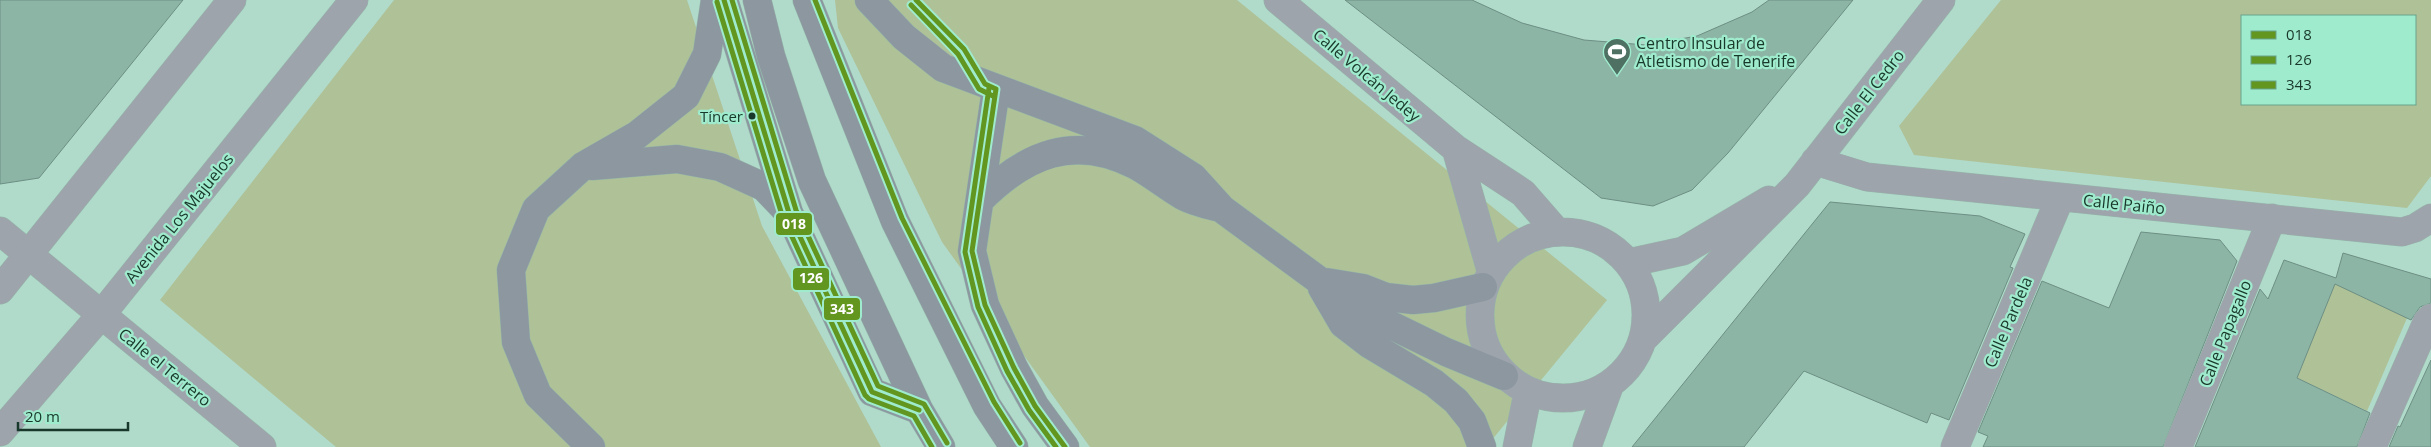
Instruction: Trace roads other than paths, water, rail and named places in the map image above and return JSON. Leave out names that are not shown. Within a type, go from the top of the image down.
[{"type":"highway","points":[[591,447],[538,395],[516,342],[511,270],[536,209],[583,166],[637,135],[686,96],[707,54],[715,0]]},
{"type":"highway","points":[[724,0],[789,213],[872,392],[919,410]]},
{"type":"highway","points":[[757,0],[771,56],[812,181],[919,410],[941,447]]},
{"type":"highway","points":[[807,0],[894,221],[988,406],[1014,447]]},
{"type":"highway","points":[[869,0],[904,37],[943,68],[1135,140],[1193,177],[1222,209],[1358,309],[1446,352],[1504,376]]},
{"type":"highway","points":[[996,89],[972,251],[985,305],[1014,368],[1035,406],[1065,447]]},
{"type":"highway","points":[[980,200],[995,185],[1025,164],[1062,150],[1085,149],[1107,154],[1135,165],[1185,197],[1222,209]]},
{"type":"highway","points":[[583,166],[677,159],[720,168],[764,187],[789,213]]},
{"type":"highway","points":[[1317,280],[1363,288],[1386,297],[1414,300],[1434,298],[1487,279]]},
{"type":"highway","points":[[1317,280],[1343,324],[1369,344],[1434,383],[1456,402],[1472,421],[1482,447]]},
{"type":"street","points":[[0,290],[232,0]]},
{"type":"street","name":"Avenida Los Majuelos","points":[[0,432],[101,315],[354,0]]},
{"type":"street","name":"Calle Volcán Jedey","points":[[1278,0],[1456,149],[1523,193],[1558,232]]},
{"type":"street","name":"Calle El Cedro","points":[[1643,340],[1797,185],[1941,0]]},
{"type":"street","points":[[1456,149],[1487,279],[1479,326],[1487,353],[1504,376],[1528,392],[1547,396],[1584,397],[1610,384],[1630,364],[1643,340],[1646,312],[1641,285],[1628,263],[1608,245],[1584,235],[1558,232],[1532,238],[1509,251],[1487,279]]},
{"type":"street","name":"Calle Paiño","points":[[1815,161],[1867,176],[2060,198],[2402,232],[2416,228],[2431,218]]},
{"type":"street","name":"Calle El Cedro","points":[[1628,263],[1683,251],[1752,208],[1797,185]]},
{"type":"street","name":"Calle Pardela","points":[[1955,447],[2060,198]]},
{"type":"street","name":"Calle Papagallo","points":[[2178,447],[2272,218]]},
{"type":"street","name":"Calle el Terrero","points":[[0,231],[262,447]]},
{"type":"street","points":[[2372,447],[2427,322],[2431,318]]},
{"type":"street","points":[[1587,447],[1610,384]]},
{"type":"street","points":[[1517,447],[1528,392]]},
{"type":"place","name":"Centro Insular de Atletismo de Tenerife","points":[[1617,76]]},
{"type":"place","name":"Tíncer","points":[[752,116]]}]
